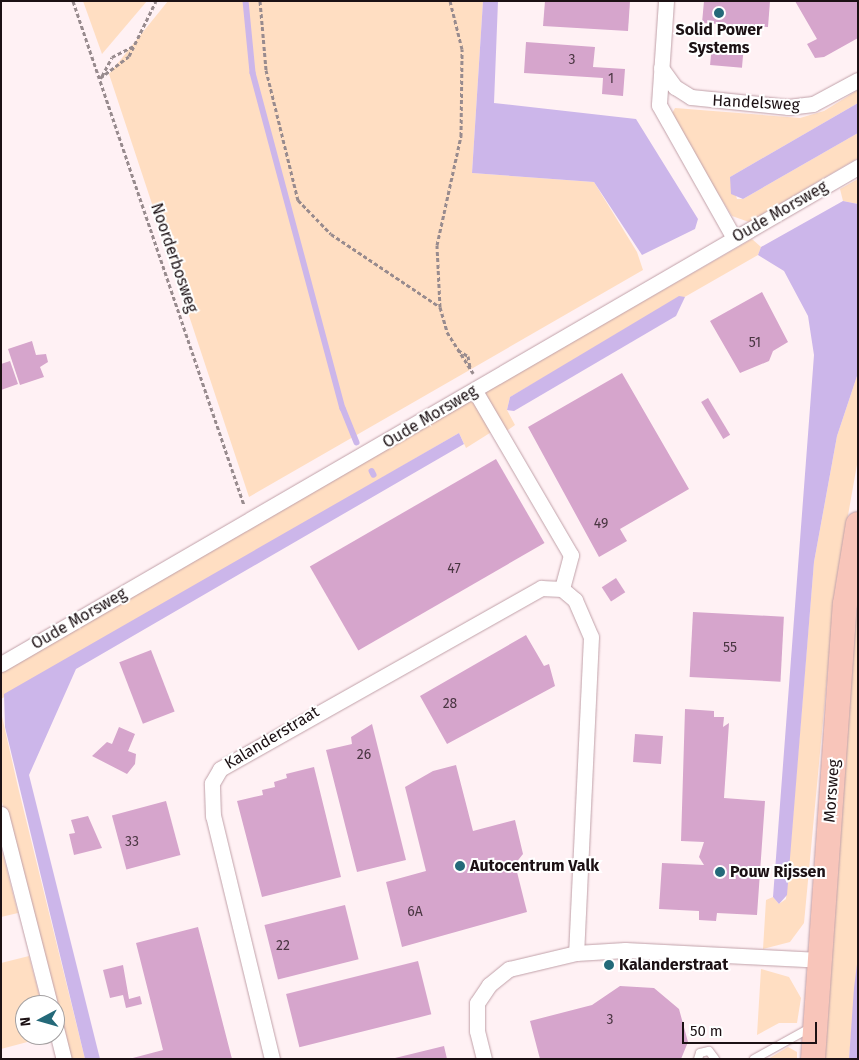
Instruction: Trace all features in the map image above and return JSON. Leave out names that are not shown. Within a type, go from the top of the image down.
[{"type":"main road","name":"Morsweg","points":[[813,1059],[846,604],[858,524]]},
{"type":"street","points":[[666,1],[659,105],[734,238]]},
{"type":"street","name":"Handelsweg","points":[[661,68],[675,87],[691,97],[788,107],[813,104],[858,80]]},
{"type":"street","name":"Oude Morsweg","points":[[1,664],[250,523],[858,167]]},
{"type":"street","points":[[475,391],[571,555],[562,589],[584,612],[592,653],[576,953]]},
{"type":"street","name":"Kalanderstraat","points":[[272,1059],[213,816],[212,783],[220,769],[534,590],[562,589]]},
{"type":"street","points":[[1,814],[47,995]]},
{"type":"street","points":[[484,1059],[477,1031],[477,1003],[489,985],[509,969],[576,953],[625,950],[820,960]]},
{"type":"street","points":[[60,1045],[64,1059]]},
{"type":"lane","points":[[754,1059],[816,1024]]},
{"type":"lane","points":[[698,1059],[700,1053],[709,1050],[715,1059]]},
{"type":"path","name":"Noorderbosweg","points":[[73,1],[250,523]]},
{"type":"path","points":[[100,78],[129,56],[156,1]]},
{"type":"path","points":[[260,1],[266,70],[298,200],[331,234],[440,307]]},
{"type":"path","points":[[450,1],[462,48],[461,136],[437,245],[440,307],[447,332],[470,368]]},
{"type":"path","points":[[100,78],[112,57],[135,45]]},
{"type":"path","points":[[458,350],[468,356],[475,391]]},
{"type":"shaded area","points":[[83,1],[147,1],[102,54]]},
{"type":"shaded area","points":[[168,1],[483,1],[472,173],[594,182],[637,252],[643,270],[249,497],[109,74]]},
{"type":"shaded area","points":[[483,1],[498,1],[494,103],[636,119],[698,219],[695,229],[642,255],[594,182],[472,173]]},
{"type":"shaded area","points":[[858,90],[858,103],[730,177],[737,199],[743,199],[858,133],[858,158],[749,222],[732,216],[670,117],[675,108],[800,118],[824,111]]},
{"type":"shaded area","points":[[858,103],[858,133],[743,199],[731,194],[730,177]]},
{"type":"shaded area","points":[[858,179],[858,204],[843,201],[840,189]]},
{"type":"shaded area","points":[[843,201],[858,204],[858,373],[837,436],[814,562],[787,895],[779,904],[773,897],[814,355],[808,316],[784,271],[758,255],[761,247]]},
{"type":"shaded area","points":[[752,239],[761,247],[758,255],[510,397],[507,410],[515,425],[505,432],[485,392]]},
{"type":"shaded area","points":[[679,296],[685,297],[676,316],[514,411],[507,410],[510,397]]},
{"type":"shaded area","points":[[858,373],[858,459],[836,583],[804,923],[790,942],[763,949],[766,900],[773,897],[779,904],[786,899],[814,562],[837,436]]},
{"type":"shaded area","points":[[470,401],[479,405],[493,431],[466,448],[459,433],[1,699],[1,673]]},
{"type":"shaded area","points":[[459,433],[464,444],[76,669],[29,775],[100,1059],[85,1059],[5,727],[4,694]]},
{"type":"shaded area","points":[[858,561],[858,956],[849,1059],[824,1059]]},
{"type":"shaded area","points":[[1,712],[85,1059],[68,1059],[64,1045],[65,995],[52,995],[1,798]]},
{"type":"shaded area","points":[[1,847],[18,913],[1,917]]},
{"type":"shaded area","points":[[29,956],[39,995],[15,995],[16,1045],[1,1049],[1,963]]},
{"type":"shaded area","points":[[858,956],[858,1059],[849,1059],[854,988]]},
{"type":"shaded area","points":[[761,969],[789,977],[801,998],[797,1023],[779,1023],[757,1035]]},
{"type":"shaded area","points":[[788,1047],[797,1052],[797,1059],[768,1059]]},
{"type":"building","points":[[545,1],[630,1],[628,31],[543,26]]},
{"type":"building","points":[[704,1],[770,1],[768,27],[702,23]]},
{"type":"building","points":[[795,1],[858,1],[858,38],[824,57],[815,58],[807,44],[817,39]]},
{"type":"building","points":[[526,42],[595,47],[593,67],[625,69],[623,96],[602,94],[603,78],[524,73]]},
{"type":"building","points":[[712,43],[744,46],[742,68],[710,65]]},
{"type":"building","points":[[762,292],[788,342],[773,351],[769,361],[740,373],[710,321]]},
{"type":"building","points":[[32,341],[36,355],[46,354],[48,362],[40,367],[44,377],[20,385],[8,349]]},
{"type":"building","points":[[10,361],[18,384],[1,390],[1,364]]},
{"type":"building","points":[[622,373],[689,489],[620,529],[627,541],[599,557],[528,427]]},
{"type":"building","points":[[708,398],[730,435],[723,439],[701,402]]},
{"type":"building","points":[[496,459],[544,543],[358,651],[310,566]]},
{"type":"building","points":[[616,578],[625,592],[611,602],[602,587]]},
{"type":"building","points":[[693,612],[784,617],[780,682],[690,677]]},
{"type":"building","points":[[526,635],[544,666],[549,664],[555,686],[447,744],[420,696]]},
{"type":"building","points":[[151,650],[175,712],[143,724],[119,662]]},
{"type":"building","points":[[685,709],[714,711],[714,717],[724,717],[723,727],[729,723],[724,798],[765,801],[757,915],[717,913],[716,921],[699,920],[699,911],[659,909],[662,863],[704,865],[699,857],[704,842],[681,841]]},
{"type":"building","points":[[372,724],[406,860],[357,872],[326,750],[352,744],[351,737]]},
{"type":"building","points":[[119,727],[135,734],[128,751],[136,754],[135,764],[127,774],[92,756],[107,742],[112,744]]},
{"type":"building","points":[[635,734],[663,736],[661,764],[633,762]]},
{"type":"building","points":[[456,765],[473,831],[515,820],[523,854],[515,864],[527,912],[402,947],[386,882],[426,871],[405,787],[433,771]]},
{"type":"building","points":[[314,767],[341,877],[262,897],[237,801],[263,795],[262,790],[275,787],[274,782],[287,778],[286,774]]},
{"type":"building","points":[[166,801],[180,855],[126,870],[112,815]]},
{"type":"building","points":[[88,816],[102,848],[74,855],[69,834],[75,833],[71,820]]},
{"type":"building","points":[[345,905],[359,959],[278,979],[264,925]]},
{"type":"building","points":[[198,927],[232,1059],[129,1059],[163,1050],[136,943]]},
{"type":"building","points":[[418,961],[431,1014],[299,1047],[286,994]]},
{"type":"building","points":[[123,965],[129,999],[140,996],[142,1004],[126,1008],[123,995],[110,998],[103,970]]},
{"type":"building","points":[[620,986],[654,988],[679,1009],[688,1042],[681,1059],[540,1059],[530,1021],[592,1005]]},
{"type":"building","points":[[444,1046],[447,1059],[395,1059],[395,1058]]},
{"type":"waterway","points":[[246,1],[253,73],[343,408],[357,442]]},
{"type":"waterway","points":[[372,471],[374,475]]},
{"type":"place","name":"Solid Power Systems","points":[[719,13]]},
{"type":"place","name":"Autocentrum Valk","points":[[460,866]]},
{"type":"place","name":"Pouw Rijssen","points":[[720,872]]},
{"type":"place","name":"Kalanderstraat","points":[[609,965]]}]
